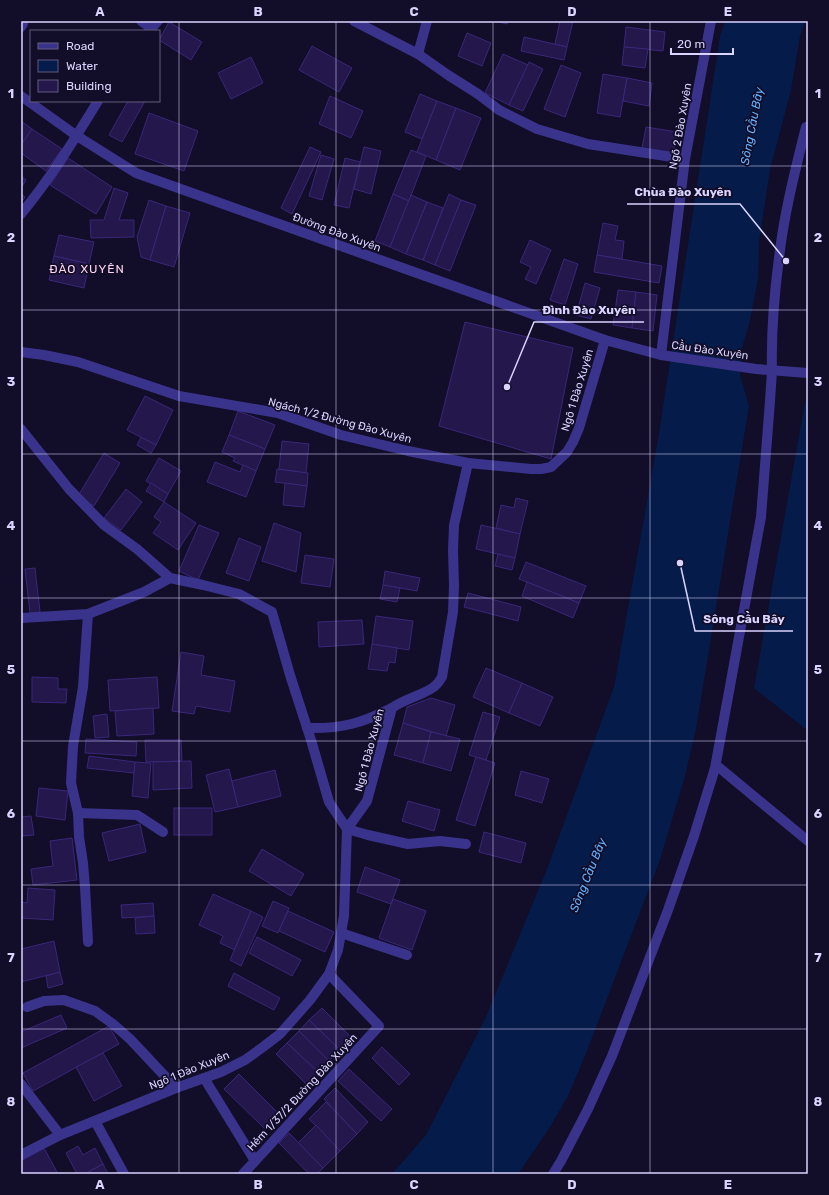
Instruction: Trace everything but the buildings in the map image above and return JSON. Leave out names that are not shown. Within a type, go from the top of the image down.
[{"type":"street","points":[[141,21],[153,27]]},
{"type":"street","points":[[354,21],[418,54],[478,94],[499,110],[537,129],[588,144],[685,159]]},
{"type":"street","points":[[418,54],[427,21]]},
{"type":"street","name":"Ngõ 2 Đào Xuyên","points":[[660,355],[685,159],[711,21]]},
{"type":"street","name":"Đường Đào Xuyên","points":[[21,96],[77,136],[136,173],[605,340],[660,355]]},
{"type":"street","points":[[21,214],[32,201],[77,136],[97,102]]},
{"type":"street","points":[[553,1174],[588,1108],[614,1050],[668,910],[694,836],[716,765],[761,517],[772,371],[772,327],[779,258],[792,184],[806,127]]},
{"type":"street","name":"Ngõ 1 Đào Xuyên","points":[[21,1155],[60,1135],[176,1088],[221,1072],[245,1060],[280,1034],[310,1000],[329,974],[338,950],[344,916],[347,829],[367,801],[392,708],[398,703],[428,691],[436,686],[442,677],[453,612],[454,525],[468,463],[531,469],[551,467],[567,452],[574,442],[605,340]]},
{"type":"street","name":"Ngách 1/2 Đường Đào Xuyên","points":[[21,352],[78,362],[179,396],[278,413],[352,438],[468,463]]},
{"type":"street","name":"Cầu Đào Xuyên","points":[[660,355],[772,371]]},
{"type":"street","points":[[772,371],[808,373]]},
{"type":"street","points":[[21,429],[69,488],[104,525],[137,549],[170,578],[239,594],[272,612],[329,802],[347,829],[408,844],[440,841],[466,844]]},
{"type":"street","points":[[21,618],[88,614],[144,592],[170,578]]},
{"type":"street","points":[[88,614],[83,687],[73,746],[71,783],[78,813],[79,837],[85,887],[88,942]]},
{"type":"street","points":[[307,728],[343,726],[377,715],[392,708]]},
{"type":"street","points":[[716,765],[808,841]]},
{"type":"street","points":[[78,813],[138,815],[163,832]]},
{"type":"street","points":[[341,933],[407,955]]},
{"type":"street","name":"Hẻm 1/37/2 Đường Đào Xuyên","points":[[243,1174],[379,1026],[329,974]]},
{"type":"street","points":[[27,1007],[44,1001],[64,1000],[95,1011],[130,1039],[176,1088]]},
{"type":"street","points":[[204,1078],[255,1161]]},
{"type":"street","points":[[21,1084],[60,1135]]},
{"type":"street","points":[[95,1121],[124,1174]]},
{"type":"water","name":"Sông Cầu Bây","points":[[725,21],[805,21],[800,36],[791,90],[770,170],[759,242],[758,279],[749,325],[741,351],[740,375],[749,406],[696,729],[685,776],[660,860],[585,1056],[568,1096],[550,1127],[518,1174],[392,1174],[426,1135],[485,1019],[547,869],[614,687],[658,439],[720,36]]},
{"type":"water","points":[[805,402],[808,402],[808,731],[754,688]]},
{"type":"place","name":"Chùa Đào Xuyên","points":[[786,261]]},
{"type":"place","name":"Đình Đào Xuyên","points":[[507,387]]},
{"type":"place","name":"Sông Cầu Bây","points":[[680,563]]},
{"type":"district","name":"ĐÀO XUYÊN","points":[[87,269]]}]
